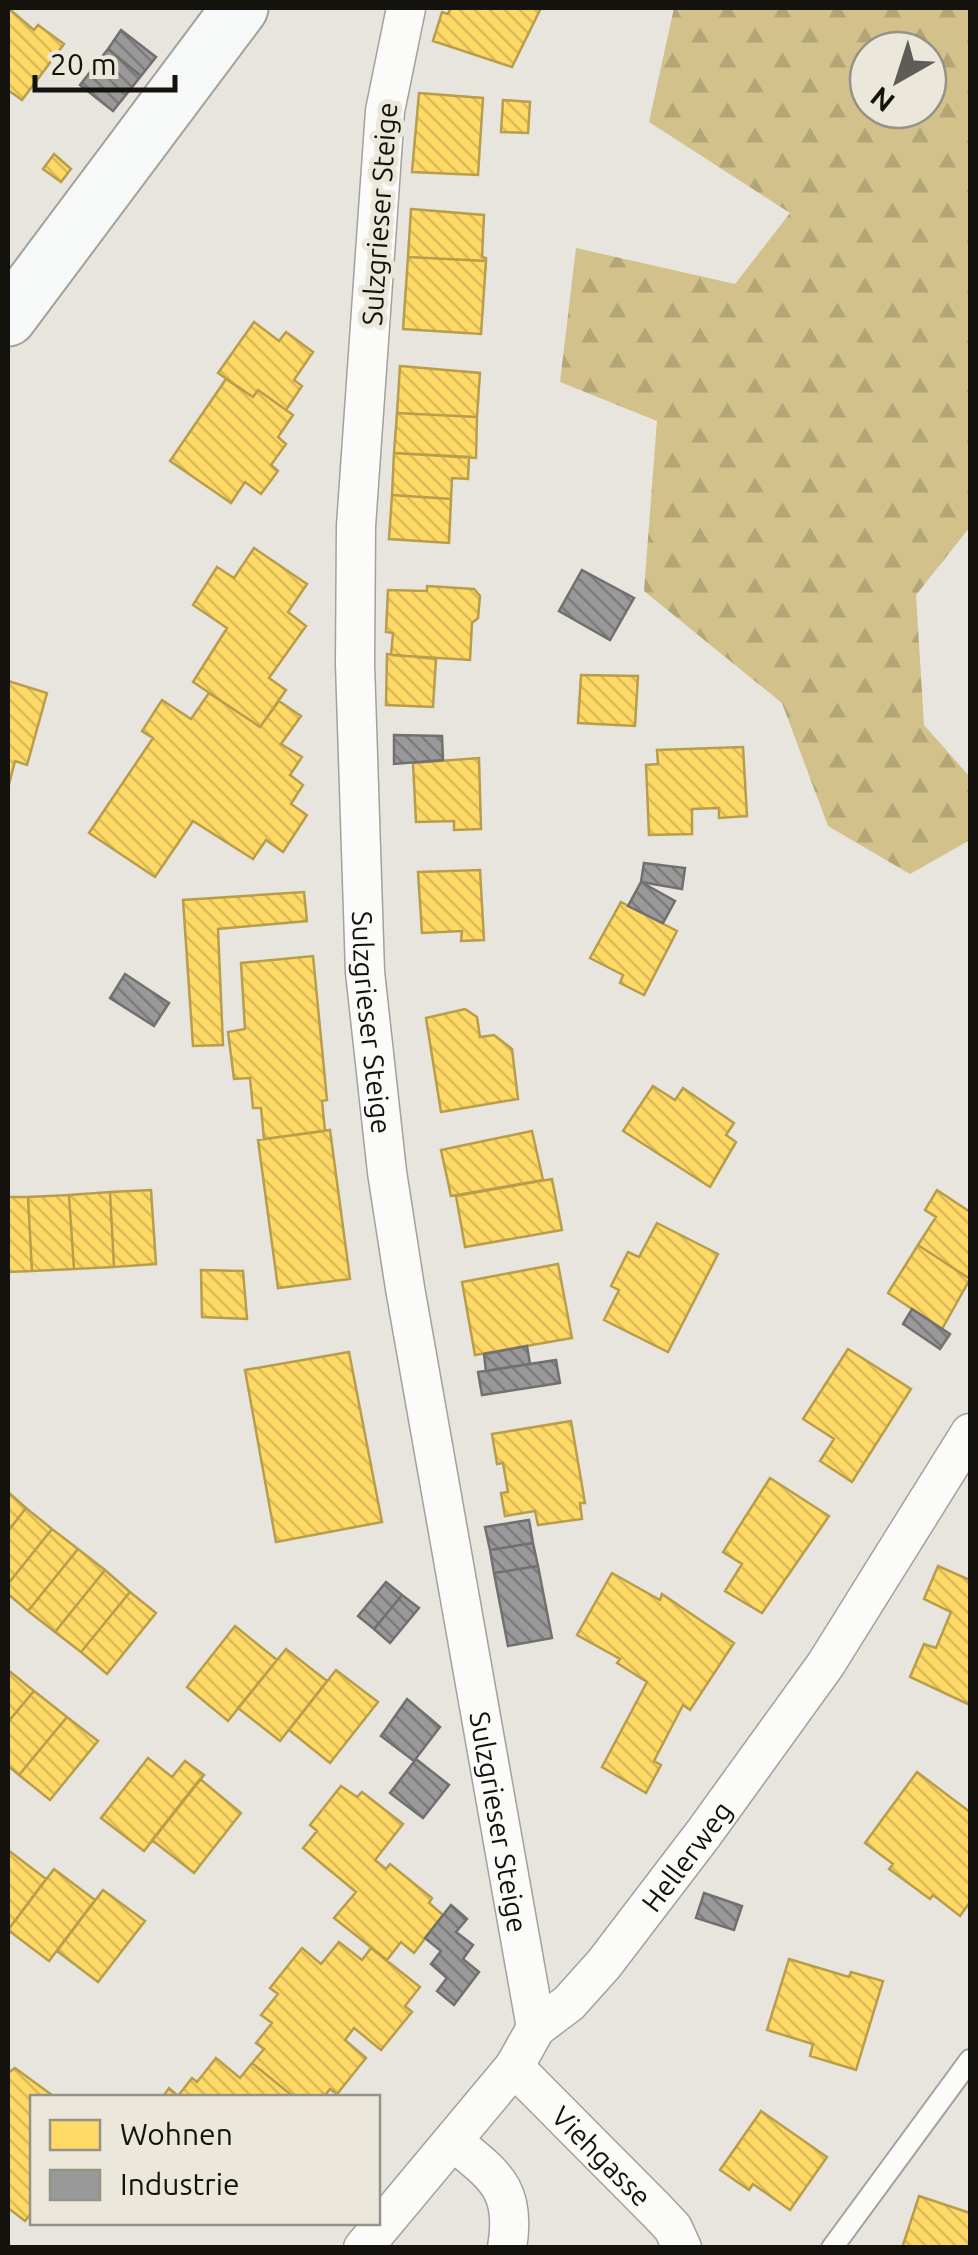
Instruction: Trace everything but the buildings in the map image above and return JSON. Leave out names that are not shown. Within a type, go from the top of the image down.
[{"type":"main road","points":[[8,318],[240,8]]},
{"type":"street","name":"Sulzgrieser Steige","points":[[406,8],[386,110],[356,526],[355,664],[365,972],[404,1288],[536,2028]]},
{"type":"street","name":"Hellerweg","points":[[363,2248],[514,2067],[536,2028],[584,1988],[715,1818],[862,1608],[970,1433]]},
{"type":"street","name":"Viehgasse","points":[[514,2067],[673,2228],[682,2248]]},
{"type":"street","points":[[454,2142],[502,2186],[510,2207],[507,2248]]},
{"type":"lane","points":[[832,2248],[970,2060]]},
{"type":"green space","points":[[674,8],[970,8],[970,527],[916,595],[924,725],[970,777],[970,840],[910,874],[828,826],[782,703],[644,591],[657,421],[560,382],[576,248],[735,284],[790,213],[649,122]]}]
